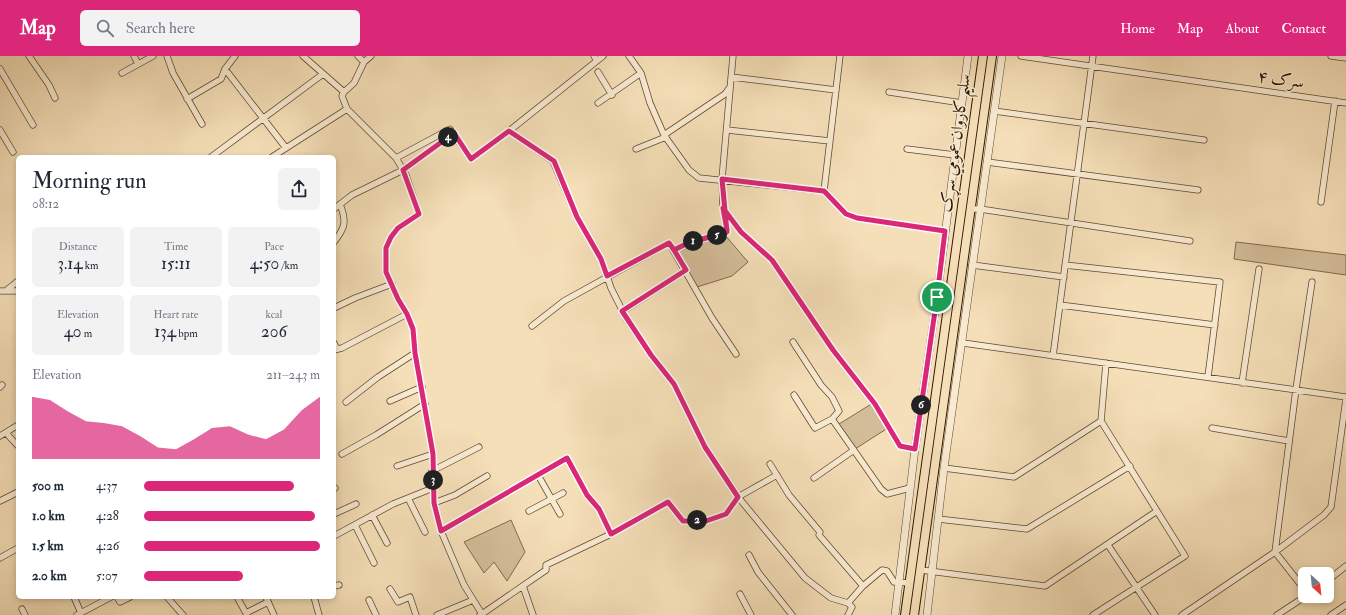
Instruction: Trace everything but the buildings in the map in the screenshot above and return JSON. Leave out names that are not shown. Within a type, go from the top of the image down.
[{"type":"main road","name":"سلیم کاروان عمومي سړک","points":[[905,615],[944,363],[948,299],[983,56]]},
{"type":"main road","points":[[914,615],[921,570],[944,363],[970,209],[992,56]]},
{"type":"main road","points":[[937,297],[948,299]]},
{"type":"street","points":[[29,56],[49,85],[55,98]]},
{"type":"street","points":[[134,56],[138,64]]},
{"type":"street","points":[[122,73],[153,56]]},
{"type":"street","points":[[167,56],[173,73],[202,124]]},
{"type":"street","points":[[187,99],[220,79],[225,69],[235,56]]},
{"type":"street","points":[[303,56],[344,92]]},
{"type":"street","points":[[358,56],[364,62]]},
{"type":"street","points":[[371,56],[364,62],[354,83],[344,92],[342,96],[347,109],[396,158],[403,170],[419,214],[398,228],[391,237],[386,248],[386,272],[413,329],[415,353],[433,454],[432,471],[434,503],[441,531],[464,585],[481,615],[546,570],[546,565],[611,534],[668,502],[683,521],[700,522],[726,514],[738,497],[777,475]]},
{"type":"street","points":[[396,158],[449,129],[454,133],[471,159],[509,131],[596,58],[603,56]]},
{"type":"street","points":[[628,56],[641,73],[650,103],[665,136],[694,175],[699,178],[722,179],[824,191],[846,214],[857,218],[945,231]]},
{"type":"street","points":[[674,250],[688,243],[725,233],[727,230],[723,208],[722,179],[733,56]]},
{"type":"street","points":[[824,191],[840,56]]},
{"type":"street","points":[[895,615],[915,449],[937,297],[968,56]]},
{"type":"street","points":[[928,615],[944,468],[963,343],[972,265],[1002,56]]},
{"type":"street","name":"سرک ۴","points":[[1022,56],[1346,103]]},
{"type":"street","points":[[1053,356],[1093,56]]},
{"type":"street","points":[[1331,56],[1346,58]]},
{"type":"street","points":[[0,69],[33,125]]},
{"type":"street","points":[[225,69],[286,148]]},
{"type":"street","points":[[598,72],[612,94]]},
{"type":"street","points":[[598,104],[641,73]]},
{"type":"street","points":[[214,155],[265,119],[323,74]]},
{"type":"street","points":[[731,77],[836,90]]},
{"type":"street","points":[[636,149],[665,136],[725,94],[730,87]]},
{"type":"street","points":[[889,92],[962,103]]},
{"type":"street","points":[[1321,202],[1335,101]]},
{"type":"street","points":[[275,155],[347,109]]},
{"type":"street","points":[[994,111],[1084,122],[1204,140]]},
{"type":"street","points":[[0,130],[13,152]]},
{"type":"street","points":[[727,130],[830,141]]},
{"type":"street","points":[[509,131],[554,161],[577,217],[601,259],[611,288],[622,311],[651,355],[674,384],[705,447],[738,497],[805,578],[831,598],[848,603],[852,607],[848,615]]},
{"type":"street","points":[[336,207],[352,195],[403,170],[454,133]]},
{"type":"street","points":[[907,149],[955,155]]},
{"type":"street","points":[[987,162],[1198,190]]},
{"type":"street","points":[[336,239],[344,227],[344,213],[340,204]]},
{"type":"street","points":[[723,208],[741,232],[772,260],[833,350],[875,404],[900,446],[915,449]]},
{"type":"street","points":[[970,209],[980,209],[1071,224],[1190,240]]},
{"type":"street","points":[[532,326],[564,301],[669,243],[686,270],[712,318],[736,354]]},
{"type":"street","points":[[972,265],[1064,278]]},
{"type":"street","points":[[1065,265],[1220,282],[1208,377]]},
{"type":"street","points":[[1242,383],[1259,269]]},
{"type":"street","points":[[622,311],[686,270]]},
{"type":"street","points":[[1298,581],[1276,552],[1289,441],[1312,282]]},
{"type":"street","points":[[7,290],[16,283]]},
{"type":"street","points":[[336,307],[392,284]]},
{"type":"street","points":[[0,291],[16,291]]},
{"type":"street","points":[[1060,305],[1215,325]]},
{"type":"street","points":[[336,350],[407,314]]},
{"type":"street","points":[[793,342],[821,385],[832,397],[840,411],[832,418],[815,428],[794,395]]},
{"type":"street","points":[[963,343],[1242,383],[1296,389],[1346,398],[1331,507],[1324,515],[1276,552],[1182,615]]},
{"type":"street","points":[[346,402],[378,377],[415,353]]},
{"type":"street","points":[[1093,615],[1136,586],[1186,556],[1101,421],[1106,363]]},
{"type":"street","points":[[390,401],[422,387]]},
{"type":"street","points":[[342,454],[376,435],[425,404]]},
{"type":"street","points":[[832,418],[881,489],[887,494],[910,488]]},
{"type":"street","points":[[944,468],[1014,477],[1101,421]]},
{"type":"street","points":[[0,436],[16,426]]},
{"type":"street","points":[[1212,428],[1289,441]]},
{"type":"street","points":[[6,433],[16,444]]},
{"type":"street","points":[[432,471],[479,447]]},
{"type":"street","points":[[814,478],[854,450]]},
{"type":"street","points":[[398,466],[433,454]]},
{"type":"street","points":[[441,531],[538,475],[569,459],[587,495],[599,509],[611,534]]},
{"type":"street","points":[[770,464],[789,494],[820,532],[819,535],[863,586]]},
{"type":"street","points":[[938,519],[1027,529],[1130,466]]},
{"type":"street","points":[[538,475],[560,514]]},
{"type":"street","points":[[434,503],[455,495],[487,476]]},
{"type":"street","points":[[336,535],[372,514],[433,488]]},
{"type":"street","points":[[0,501],[16,493]]},
{"type":"street","points":[[529,511],[563,493]]},
{"type":"street","points":[[408,498],[425,532]]},
{"type":"street","points":[[336,513],[356,504]]},
{"type":"street","points":[[921,570],[1045,586],[1157,511]]},
{"type":"street","points":[[372,514],[387,543]]},
{"type":"street","points":[[355,525],[374,563]]},
{"type":"street","points":[[1108,545],[1155,615]]},
{"type":"street","points":[[0,558],[16,549]]},
{"type":"street","points":[[749,554],[758,572],[792,615]]},
{"type":"street","points":[[1334,575],[1346,566]]},
{"type":"street","points":[[848,603],[863,586],[882,570],[887,571],[894,582],[910,583]]},
{"type":"street","points":[[523,586],[533,615]]},
{"type":"street","points":[[390,589],[398,602],[410,597],[416,615]]},
{"type":"street","points":[[740,594],[751,615]]},
{"type":"street","points":[[75,599],[79,614],[108,599]]},
{"type":"street","points":[[118,599],[120,602],[126,599]]},
{"type":"street","points":[[169,599],[183,615]]},
{"type":"street","points":[[238,599],[246,614],[267,600],[274,615]]},
{"type":"street","points":[[315,599],[319,615]]},
{"type":"street","points":[[369,600],[376,615]]},
{"type":"street","points":[[437,615],[473,600]]},
{"type":"street","points":[[1277,615],[1298,601]]},
{"type":"street","points":[[1332,615],[1346,605]]},
{"type":"street","points":[[22,609],[25,615]]},
{"type":"shaded area","points":[[725,235],[748,262],[732,276],[697,287],[676,252]]},
{"type":"shaded area","points":[[1236,242],[1346,255],[1346,275],[1234,259]]},
{"type":"shaded area","points":[[873,403],[888,428],[855,449],[839,424]]},
{"type":"shaded area","points":[[511,520],[525,552],[507,581],[494,562],[484,573],[464,542]]},
{"type":"route","points":[[937,297],[915,449],[900,446],[875,404],[800,304],[772,260],[741,232],[723,208],[727,230],[727,232],[725,233],[688,243],[674,250],[669,243],[607,276],[601,259],[577,217],[554,161],[509,131],[471,159],[454,133],[403,170],[419,214],[398,228],[391,237],[386,248],[386,272],[413,329],[415,353],[433,454],[432,471],[434,503],[441,531],[567,458],[569,459],[589,499],[599,509],[611,534],[668,502],[683,521],[697,520],[700,522],[726,514],[738,497],[705,447],[674,384],[651,355],[622,311],[686,270],[674,250],[688,243],[727,232],[723,208],[722,179],[824,191],[837,207],[846,214],[857,218],[945,231],[937,297]]}]
